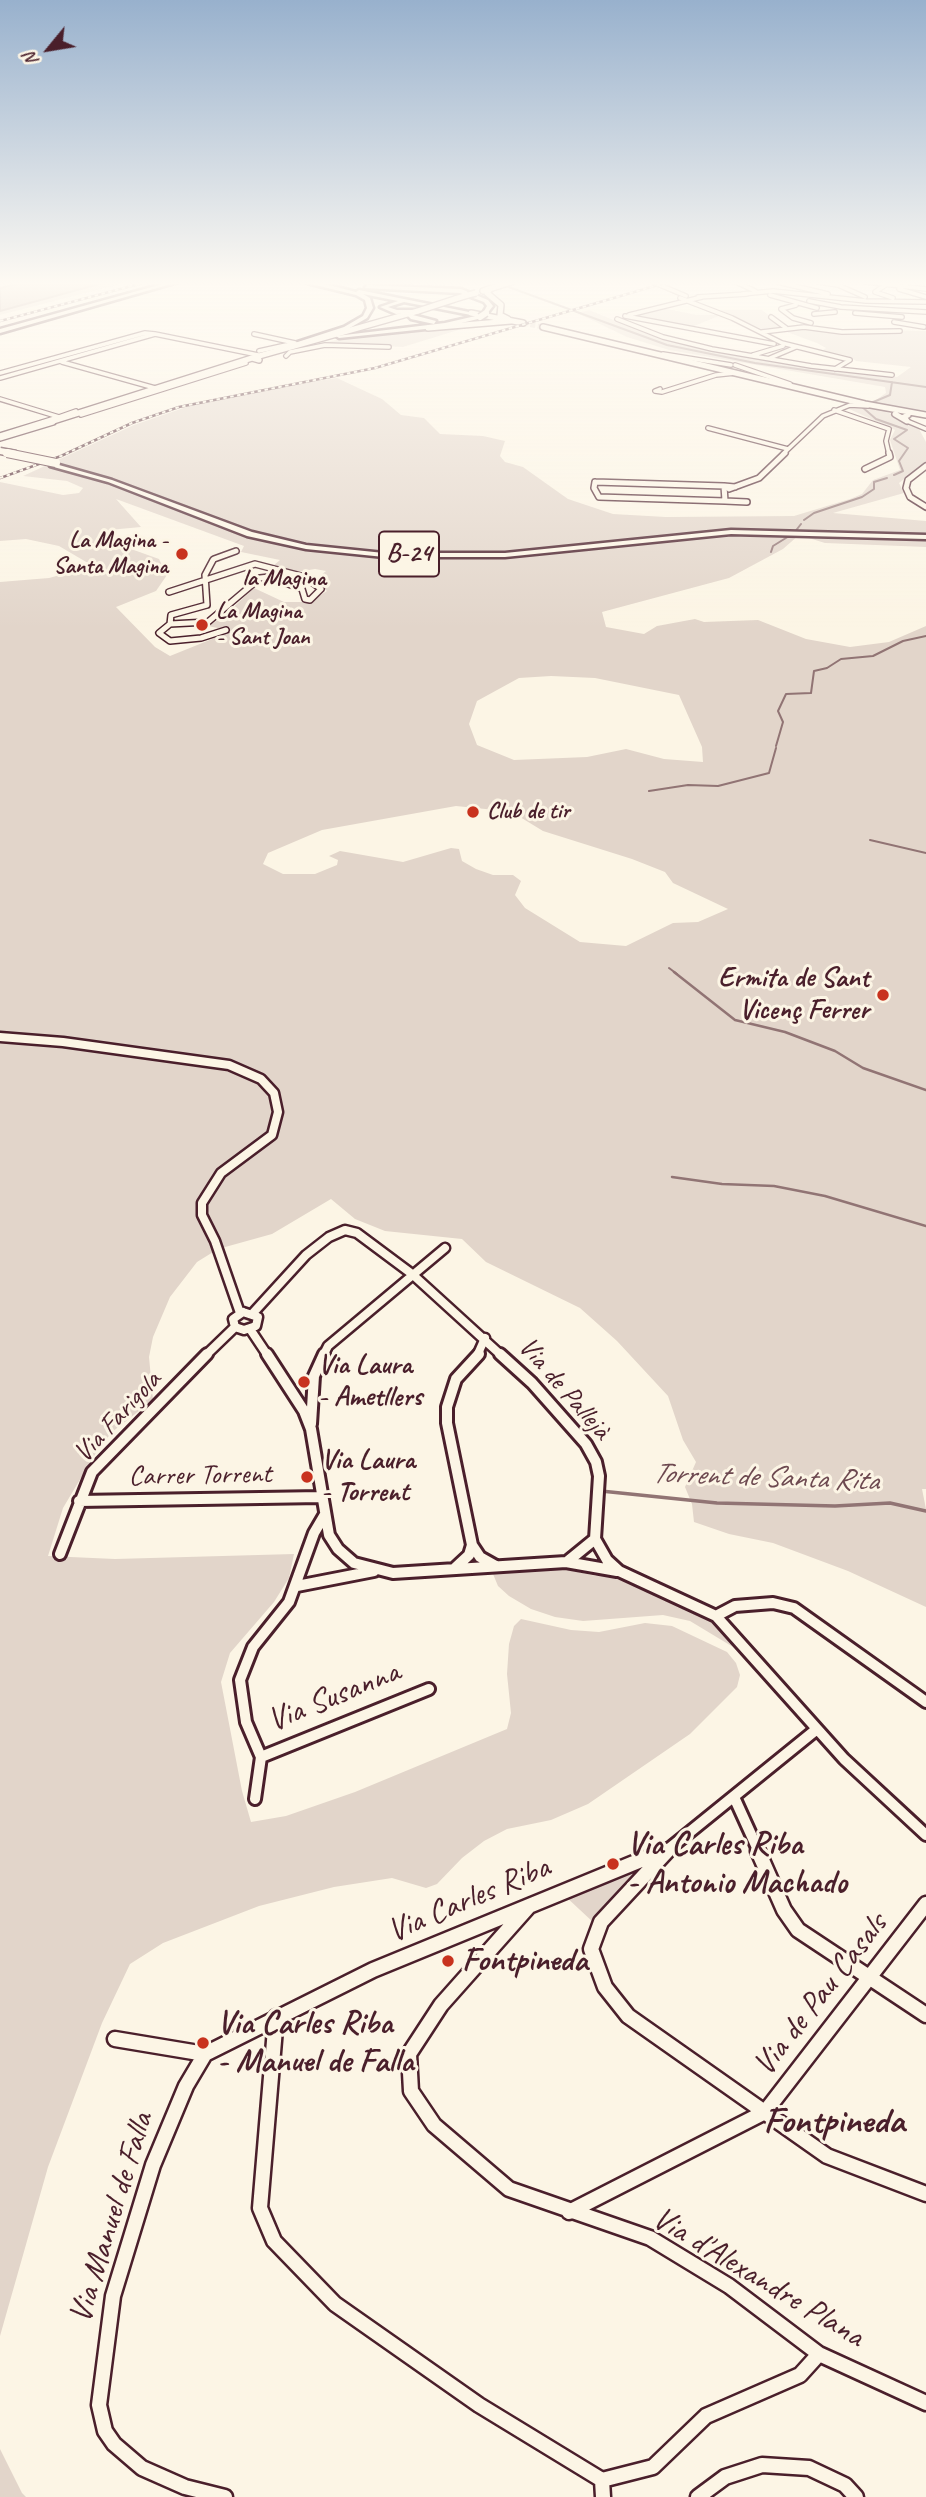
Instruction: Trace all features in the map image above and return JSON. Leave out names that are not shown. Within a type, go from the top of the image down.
[{"type":"highway","name":"B-24","points":[[0,452],[134,485],[258,532],[316,545],[367,551],[487,553],[674,533],[774,530],[926,536]]},
{"type":"main road","points":[[0,436],[134,397]]},
{"type":"main road","points":[[833,397],[910,416]]},
{"type":"main road","points":[[861,404],[910,416],[925,415]]},
{"type":"street","points":[[0,399],[60,418],[128,397]]},
{"type":"street","points":[[0,436],[133,397]]},
{"type":"street","points":[[843,407],[844,399]]},
{"type":"street","points":[[747,502],[598,497],[594,488],[595,482],[734,487],[760,477],[823,416],[843,407],[861,404]]},
{"type":"street","points":[[834,410],[889,429],[886,441],[892,453],[890,457],[865,469]]},
{"type":"street","points":[[910,416],[926,429]]},
{"type":"street","points":[[708,428],[788,449]]},
{"type":"street","points":[[926,466],[908,481],[906,488],[910,497],[926,507]]},
{"type":"street","points":[[724,488],[725,501]]},
{"type":"street","points":[[170,624],[168,620],[171,615],[198,610],[207,605],[206,570],[213,560],[236,551]]},
{"type":"street","points":[[170,592],[245,565],[255,564],[317,583],[321,589],[320,594],[310,600],[305,599],[302,589],[278,579],[260,578],[208,622],[191,625],[170,624],[159,633],[170,640],[201,638],[226,631]]},
{"type":"street","points":[[0,1037],[63,1042],[229,1065],[261,1079],[274,1093],[278,1112],[272,1135],[221,1173],[202,1203],[202,1215],[215,1241],[240,1313]]},
{"type":"street","name":"Via de Pallejà","points":[[253,1313],[306,1255],[329,1237],[345,1230],[357,1233],[412,1274],[485,1338],[532,1383],[591,1452],[599,1476],[595,1539]]},
{"type":"street","points":[[445,1248],[327,1346],[314,1376],[311,1429],[324,1516],[330,1535],[345,1557],[375,1570],[393,1573],[566,1562],[619,1572],[689,1601],[716,1616],[805,1712],[817,1729],[874,1788],[926,1835]]},
{"type":"street","points":[[250,1329],[259,1320],[253,1313],[240,1313],[233,1320],[235,1327],[250,1329],[292,1391],[311,1429]]},
{"type":"street","name":"Via Farigola","points":[[60,1554],[92,1472],[138,1422],[235,1327]]},
{"type":"street","points":[[485,1338],[479,1354],[456,1379],[447,1407],[449,1434],[472,1545],[480,1557],[496,1566]]},
{"type":"street","points":[[479,1354],[503,1357]]},
{"type":"street","name":"Carrer Torrent","points":[[79,1501],[321,1497]]},
{"type":"street","points":[[255,1799],[261,1757],[246,1722],[240,1680],[253,1647],[289,1602],[314,1533],[324,1516]]},
{"type":"street","points":[[566,1562],[595,1539],[599,1549],[619,1572]]},
{"type":"street","points":[[454,1569],[469,1555],[472,1545]]},
{"type":"street","points":[[297,1586],[375,1570]]},
{"type":"street","points":[[716,1616],[735,1606],[773,1603],[794,1608],[926,1702]]},
{"type":"street","name":"Via Susanna","points":[[261,1757],[429,1689]]},
{"type":"street","name":"Via Carles Riba","points":[[205,2054],[373,1970],[670,1848],[817,1729]]},
{"type":"street","points":[[734,1797],[784,1910],[798,1930],[926,2015]]},
{"type":"street","points":[[670,1848],[601,1922],[591,1949],[605,1987],[628,2016],[827,2156],[926,2194]]},
{"type":"street","name":"Via de Pau Casals","points":[[569,2211],[765,2112],[870,1980],[926,1904]]},
{"type":"street","name":"Via d'Alexandre Plana","points":[[529,1906],[441,2005],[409,2054],[411,2091],[434,2125],[509,2189],[649,2238],[729,2286],[819,2354],[926,2403]]},
{"type":"street","points":[[276,2017],[260,2208],[274,2241],[335,2304],[480,2404],[602,2480],[653,2467],[706,2416],[800,2375],[819,2354]]},
{"type":"street","points":[[115,2039],[205,2054]]},
{"type":"street","name":"Via Manuel de Falla","points":[[205,2054],[186,2086],[153,2165],[113,2296],[101,2370],[99,2405],[105,2431],[135,2462],[163,2479],[225,2497]]},
{"type":"street","points":[[698,2497],[725,2477],[762,2465],[809,2468],[845,2485],[856,2497]]},
{"type":"street","points":[[602,2480],[603,2497]]},
{"type":"shaded area","points":[[228,397],[377,397],[401,415],[424,418],[440,434],[483,436],[505,441],[500,456],[505,462],[523,467],[568,499],[613,514],[666,517],[794,516],[862,494],[873,480],[900,470],[890,440],[895,430],[847,408],[881,397],[926,397],[926,413],[896,407],[887,412],[919,429],[926,442],[926,462],[899,483],[904,493],[833,513],[926,521],[926,547],[825,543],[799,535],[783,549],[729,578],[602,612],[606,627],[644,634],[657,626],[695,619],[704,622],[758,620],[806,639],[850,647],[889,642],[926,626],[926,1489],[922,1489],[926,1509],[926,1607],[848,1571],[773,1543],[729,1534],[694,1522],[692,1504],[685,1487],[696,1462],[683,1440],[668,1396],[617,1341],[580,1308],[486,1262],[462,1239],[385,1231],[355,1219],[331,1199],[272,1234],[218,1249],[197,1262],[170,1297],[153,1337],[149,1357],[153,1400],[112,1432],[97,1451],[63,1508],[48,1556],[115,1559],[294,1554],[289,1578],[274,1602],[230,1653],[221,1682],[242,1791],[251,1822],[286,1816],[355,1792],[507,1729],[511,1713],[507,1674],[509,1644],[514,1626],[521,1619],[571,1630],[599,1632],[645,1623],[672,1626],[727,1652],[736,1663],[740,1675],[737,1687],[690,1734],[588,1804],[551,1820],[507,1829],[484,1841],[462,1858],[437,1884],[426,1888],[392,1878],[334,1887],[259,1906],[163,1943],[130,1964],[102,2023],[48,2167],[0,2336],[0,582],[49,578],[93,566],[59,546],[26,539],[0,541],[0,482],[63,495],[79,493],[83,488],[67,481],[23,476],[134,425],[195,404]],"holes":[[[116,499],[244,546],[241,552],[280,560],[274,565],[297,572],[315,569],[326,571],[315,580],[327,591],[310,602],[284,602],[254,588],[223,617],[208,626],[232,631],[170,656],[155,647],[116,607],[156,591],[167,575],[159,559],[106,540],[109,530],[141,527]],[[519,678],[595,678],[679,695],[702,747],[703,762],[664,759],[626,749],[587,757],[514,760],[477,745],[469,724],[477,701]],[[456,806],[495,810],[520,817],[543,831],[632,859],[665,872],[673,883],[728,909],[698,922],[673,923],[626,946],[580,942],[525,908],[515,895],[521,881],[513,875],[493,875],[476,869],[462,861],[459,849],[451,848],[403,862],[340,851],[329,856],[338,860],[337,865],[315,874],[283,874],[263,864],[268,853],[322,830]]]},
{"type":"shaded area","points":[[562,1567],[579,1568],[578,1572],[596,1576],[599,1572],[674,1600],[713,1622],[743,1653],[690,1621],[663,1615],[583,1621],[555,1617],[531,1609],[509,1596],[498,1586],[493,1574]]},
{"type":"shaded area","points":[[644,1865],[594,1923],[564,1895]]},
{"type":"shaded area","points":[[0,2449],[22,2493],[26,2497],[0,2497]]},
{"type":"waterway","points":[[871,403],[886,397]]},
{"type":"waterway","points":[[861,406],[876,419],[907,430],[894,439],[908,448],[899,461],[903,471],[894,475]]},
{"type":"waterway","points":[[804,520],[814,513],[862,497],[874,489],[874,482],[887,478]]},
{"type":"waterway","points":[[771,552],[773,546],[794,533],[801,524]]},
{"type":"waterway","points":[[776,746],[783,722],[778,711],[786,694],[811,693],[814,671],[827,668],[841,659],[873,656],[903,641],[926,636]]},
{"type":"waterway","points":[[649,791],[688,785],[718,786],[769,773],[776,748]]},
{"type":"waterway","points":[[870,840],[926,853]]},
{"type":"waterway","points":[[669,968],[677,974]]},
{"type":"waterway","points":[[674,972],[735,1020],[785,1032],[835,1051],[863,1068],[926,1090]]},
{"type":"waterway","points":[[672,1177],[722,1184],[774,1186],[825,1196],[926,1226]]},
{"type":"waterway","name":"Torrent de Santa Rita","points":[[601,1491],[717,1503],[835,1506],[890,1503],[926,1511]]},
{"type":"railway","points":[[0,478],[61,456],[132,423],[179,407],[232,397]]},
{"type":"place","name":"La Magina - Santa Magina","points":[[182,554]]},
{"type":"place","name":"La Magina - Sant Joan","points":[[202,625]]},
{"type":"place","name":"Club de tir","points":[[473,812]]},
{"type":"place","name":"Ermita de Sant Vicenç Ferrer","points":[[883,995]]},
{"type":"place","name":"Via Laura - Ametllers","points":[[304,1382]]},
{"type":"place","name":"Via Laura - Torrent","points":[[307,1477]]},
{"type":"place","name":"Via Carles Riba - Antonio Machado","points":[[613,1864]]},
{"type":"place","name":"Fontpineda","points":[[448,1961]]},
{"type":"place","name":"Via Carles Riba - Manuel de Falla","points":[[203,2043]]},
{"type":"district","name":"la Magina","points":[[284,579]]},
{"type":"district","name":"Fontpineda","points":[[834,2122]]}]
